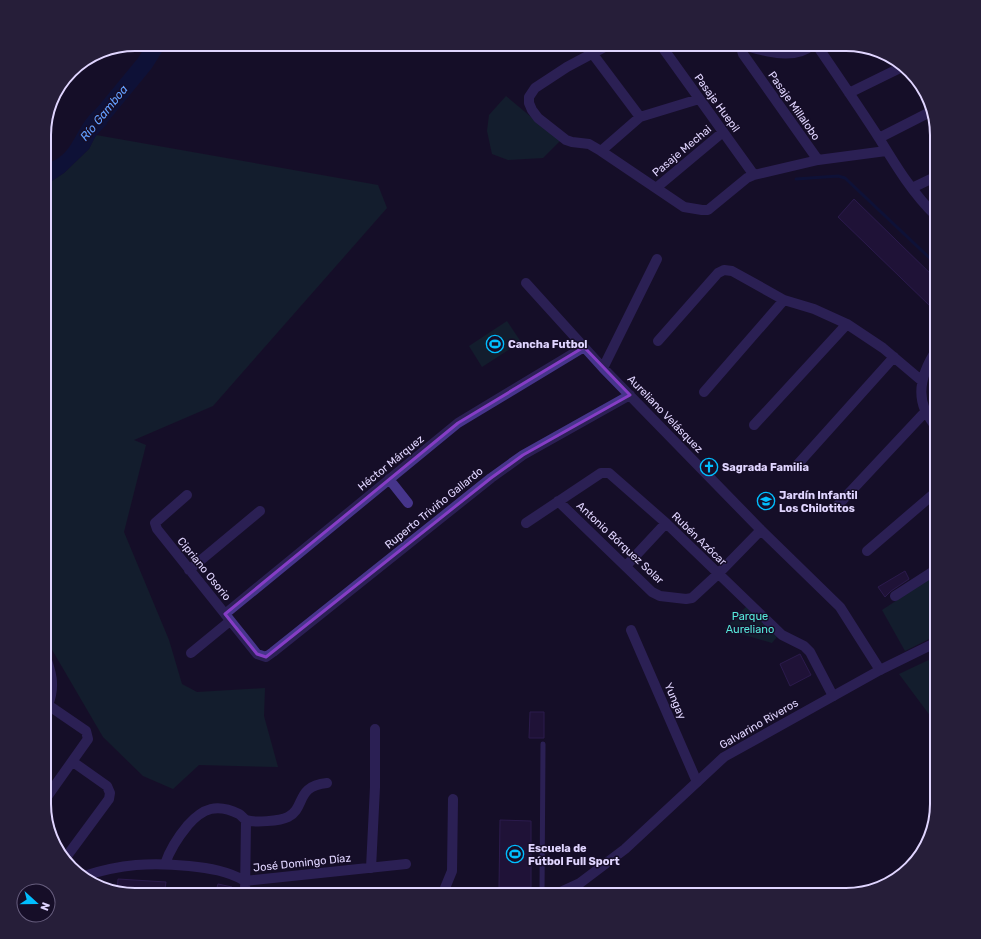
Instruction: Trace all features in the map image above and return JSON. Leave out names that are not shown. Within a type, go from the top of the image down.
[{"type":"street","points":[[596,51],[536,88],[529,97],[529,103],[532,110],[538,118],[566,140],[588,144],[601,151],[684,207],[708,210],[747,178],[754,175],[818,160],[886,151]]},
{"type":"street","name":"Pasaje Huepil","points":[[665,51],[754,175]]},
{"type":"street","name":"Pasaje Millalobo","points":[[741,51],[818,160]]},
{"type":"street","points":[[775,51],[790,54],[803,51]]},
{"type":"street","points":[[819,51],[849,93],[886,151],[912,188],[930,209]]},
{"type":"street","points":[[592,53],[640,117]]},
{"type":"street","points":[[849,93],[898,69]]},
{"type":"street","points":[[601,151],[640,117],[700,99]]},
{"type":"street","points":[[878,138],[927,113]]},
{"type":"street","name":"Pasaje Mechai","points":[[656,188],[723,132]]},
{"type":"street","points":[[912,188],[930,179]]},
{"type":"street","points":[[603,368],[657,259]]},
{"type":"street","points":[[658,341],[718,273],[721,271],[732,271],[784,300],[814,309],[847,324],[874,341],[922,381]]},
{"type":"street","name":"Aureliano Velásquez","points":[[526,284],[603,368],[760,530],[840,607],[880,670]]},
{"type":"street","points":[[704,392],[784,300]]},
{"type":"street","points":[[754,425],[847,324]]},
{"type":"street","name":"Héctor Márquez","points":[[191,653],[227,618],[389,479],[458,423],[584,347]]},
{"type":"street","points":[[797,464],[894,357]]},
{"type":"street","points":[[930,360],[922,381],[922,399],[930,417]]},
{"type":"street","name":"Ruperto Triviño Gallardo","points":[[266,657],[490,478],[524,455],[630,395]]},
{"type":"street","points":[[837,506],[926,411]]},
{"type":"street","name":"Rubén Azócar","points":[[526,523],[601,473],[609,473],[666,523],[782,635],[804,646],[810,652],[833,696]]},
{"type":"street","points":[[389,479],[408,502]]},
{"type":"street","name":"Cipriano Osorio","points":[[187,495],[155,523],[157,530],[257,654],[266,657]]},
{"type":"street","points":[[867,551],[930,497]]},
{"type":"street","name":"Antonio Bórquez Solar","points":[[558,501],[652,592],[660,596],[686,599],[692,598],[718,574],[760,530]]},
{"type":"street","points":[[189,570],[260,511]]},
{"type":"street","points":[[626,566],[666,523]]},
{"type":"street","points":[[895,596],[930,574]]},
{"type":"street","name":"Yungay","points":[[631,630],[697,782]]},
{"type":"street","name":"Galvarino Riveros","points":[[569,888],[580,883],[625,849],[724,757],[880,670],[930,645]]},
{"type":"street","points":[[51,676],[53,687],[51,693]]},
{"type":"street","points":[[51,711],[86,731],[88,739],[51,792]]},
{"type":"street","points":[[371,868],[375,787],[375,729]]},
{"type":"street","points":[[68,854],[109,799],[110,793],[107,786],[73,762]]},
{"type":"street","points":[[165,864],[168,854],[180,835],[194,818],[205,810],[220,808],[239,814],[246,820],[273,820],[288,817],[294,812],[308,788],[316,784],[327,783]]},
{"type":"street","points":[[445,888],[452,871],[453,799]]},
{"type":"street","points":[[245,888],[246,820]]},
{"type":"street","name":"José Domingo Díaz","points":[[89,874],[103,870],[150,863],[224,872],[245,881],[406,864]]},
{"type":"lane","points":[[542,888],[543,744]]},
{"type":"highlighted area","points":[[584,347],[630,395],[523,455],[491,478],[266,657],[257,654],[225,614],[458,423]]},
{"type":"green space","points":[[506,96],[560,141],[543,158],[508,160],[492,154],[487,131],[489,115]]},
{"type":"green space","points":[[96,135],[378,185],[387,208],[213,406],[134,440],[146,445],[124,532],[169,640],[182,684],[197,692],[265,688],[264,716],[278,767],[199,765],[173,789],[143,776],[103,737],[51,648],[51,181],[64,173],[89,149]]},
{"type":"green space","name":"Cancha Futbol","points":[[507,321],[521,342],[482,367],[469,346]]},
{"type":"green space","points":[[930,579],[930,638],[905,651],[882,610]]},
{"type":"green space","name":"Parque Aureliano","points":[[749,604],[780,633],[772,643],[724,629]]},
{"type":"green space","points":[[930,659],[930,716],[899,674]]},
{"type":"water","points":[[102,104],[107,124],[96,135],[89,149],[64,173],[51,181],[51,161],[65,152],[83,124]]},
{"type":"building","points":[[854,199],[930,273],[930,306],[838,217]]},
{"type":"building","points":[[905,571],[909,579],[885,597],[878,587]]},
{"type":"building","points":[[800,654],[811,675],[790,686],[780,664]]},
{"type":"building","points":[[530,712],[544,712],[544,738],[529,738]]},
{"type":"building","name":"Escuela de Fútbol Full Sport","points":[[500,820],[531,821],[531,887],[499,887]]},
{"type":"building","points":[[118,879],[166,882],[165,888],[129,888],[117,886]]},
{"type":"building","points":[[218,884],[232,887],[232,888],[217,888]]},
{"type":"waterway","name":"Río Gamboa","points":[[89,131],[145,63],[153,51]]},
{"type":"waterway","points":[[796,179],[838,176],[845,178],[930,258]]},
{"type":"place","name":"Cancha Futbol","points":[[495,344]]},
{"type":"place","name":"Sagrada Familia","points":[[709,467]]},
{"type":"place","name":"Jardín Infantil Los Chilotitos","points":[[766,501]]},
{"type":"place","name":"Escuela de Fútbol Full Sport","points":[[515,854]]}]
